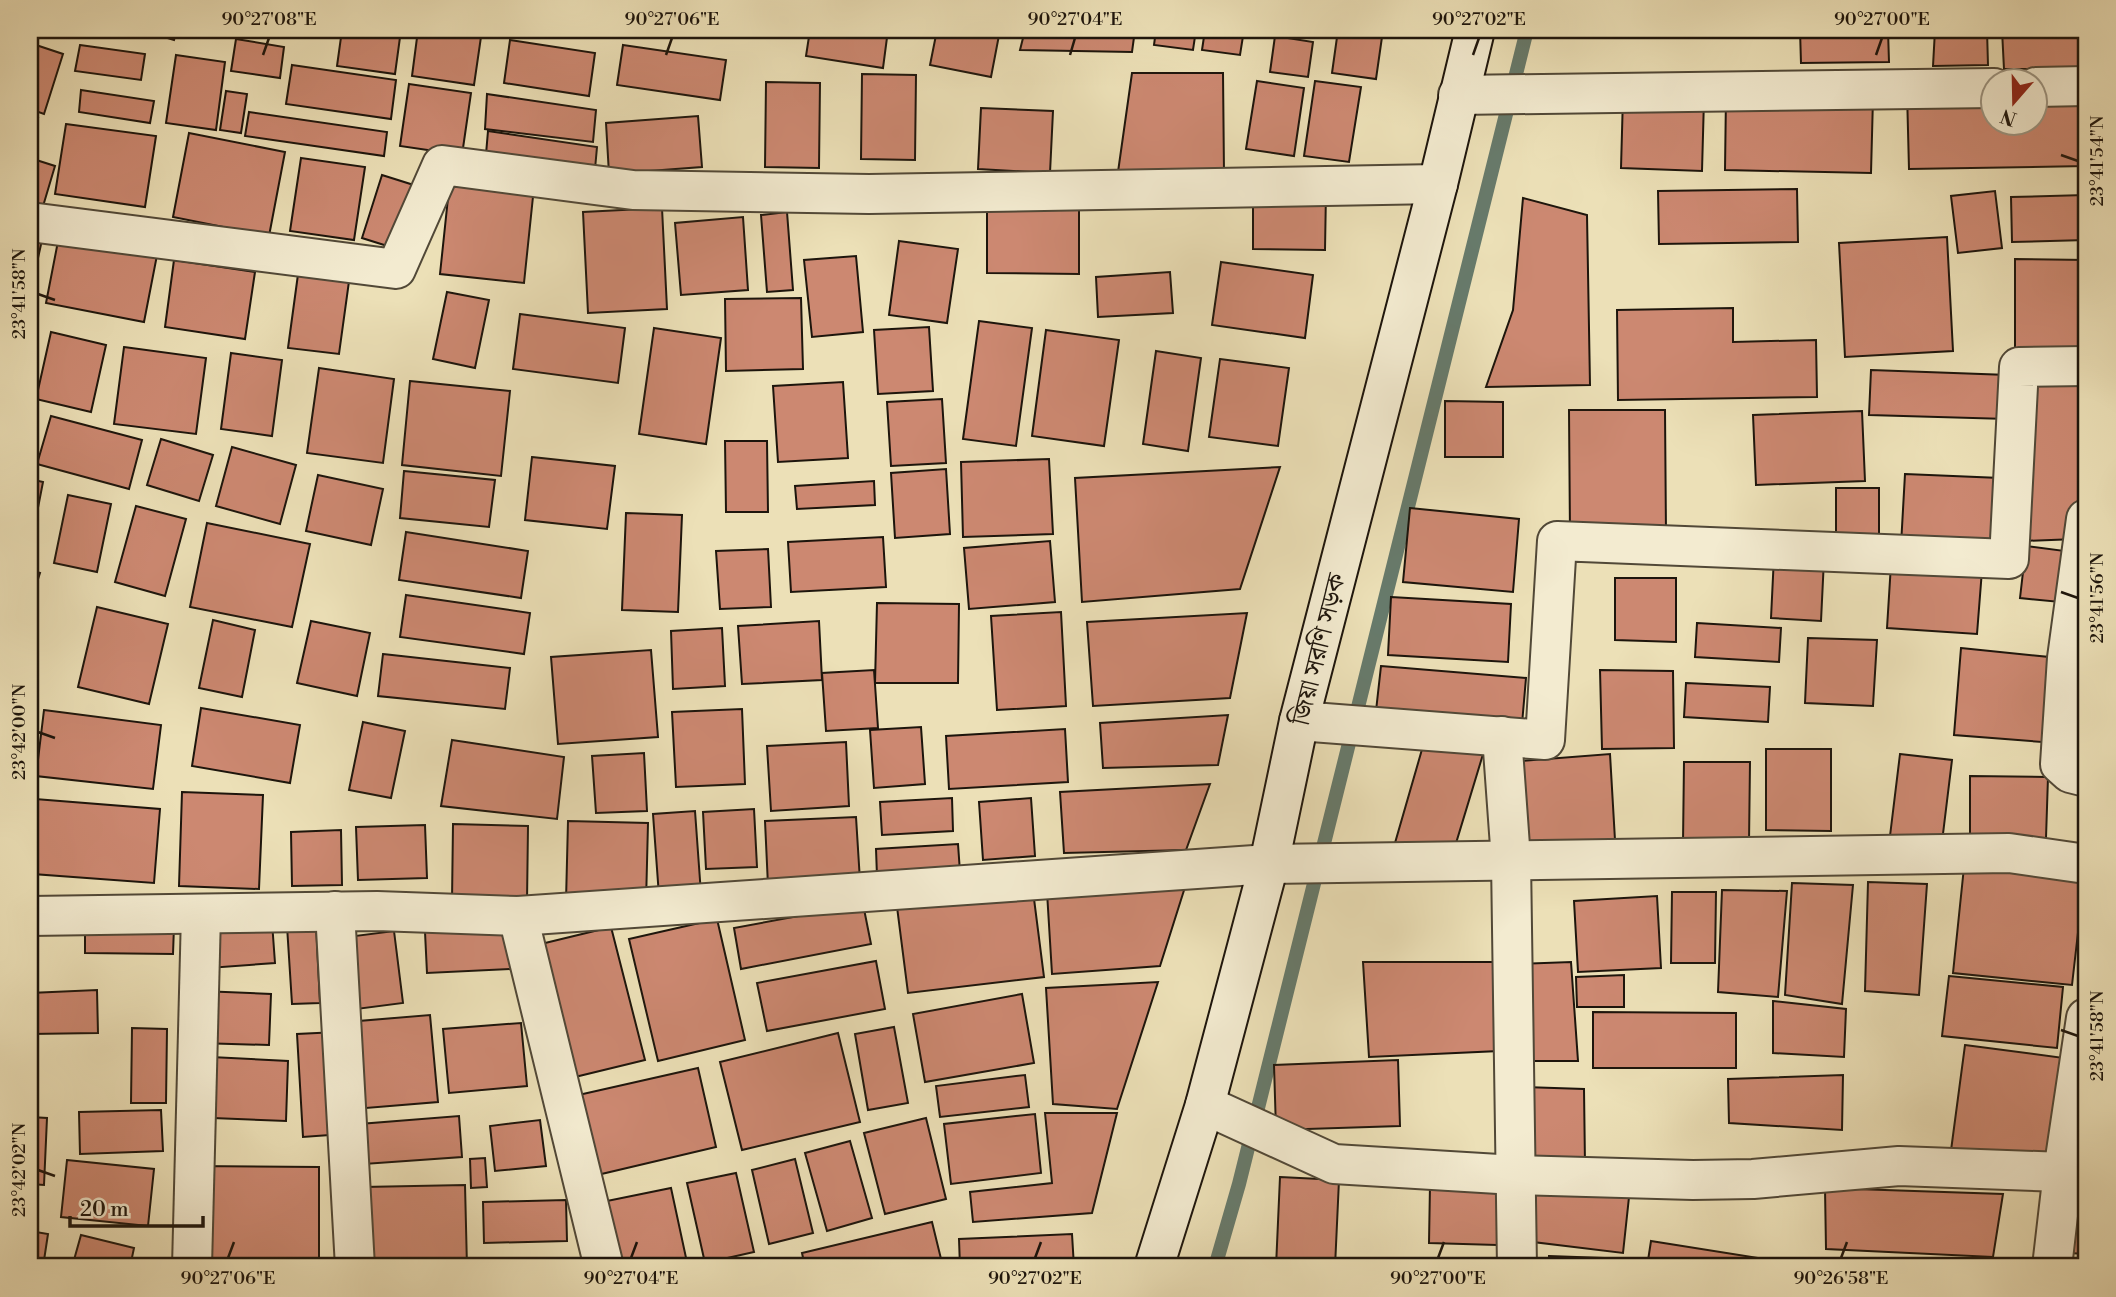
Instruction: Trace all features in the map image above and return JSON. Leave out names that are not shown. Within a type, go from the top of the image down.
[{"type":"street","name":"জিয়া সরণি সড়ক","points":[[1154,1267],[1205,1105],[1269,864],[1299,721],[1438,184],[1475,30]]},
{"type":"street","points":[[2050,87],[2086,86]]},
{"type":"street","points":[[1458,95],[1980,88]]},
{"type":"street","points":[[30,222],[396,269],[442,165],[647,190],[869,194],[1438,184]]},
{"type":"street","points":[[1299,721],[1545,740],[1557,541],[2009,559],[2019,367],[2086,366]]},
{"type":"street","points":[[2086,519],[2067,657],[2060,764],[2070,773],[2086,777]]},
{"type":"street","points":[[1502,736],[1511,860],[1517,1267]]},
{"type":"street","points":[[30,916],[335,911],[517,916],[1269,864],[2009,853],[2086,864]]},
{"type":"street","points":[[335,911],[355,1267]]},
{"type":"street","points":[[192,1267],[201,914]]},
{"type":"street","points":[[517,916],[604,1267]]},
{"type":"street","points":[[2052,1267],[2074,1175],[2086,1018]]},
{"type":"street","points":[[1205,1105],[1334,1164],[1515,1175],[1693,1180],[1741,1180],[1899,1166],[2074,1175]]},
{"type":"building","points":[[38,30],[62,30],[60,37]]},
{"type":"building","points":[[141,30],[177,30],[174,40]]},
{"type":"building","points":[[284,30],[319,30],[318,35]]},
{"type":"building","points":[[342,30],[401,30],[395,74],[337,66]]},
{"type":"building","points":[[418,30],[482,30],[474,85],[412,76]]},
{"type":"building","points":[[495,30],[558,30],[558,33],[495,33]]},
{"type":"building","points":[[670,30],[723,30],[722,37]]},
{"type":"building","points":[[810,30],[888,30],[883,68],[806,56]]},
{"type":"building","points":[[937,30],[1000,30],[991,77],[930,65]]},
{"type":"building","points":[[1025,30],[1135,30],[1132,52],[1020,50]]},
{"type":"building","points":[[1156,30],[1196,30],[1193,50],[1154,45]]},
{"type":"building","points":[[1205,30],[1244,30],[1240,55],[1202,50]]},
{"type":"building","points":[[1338,30],[1383,30],[1376,79],[1332,73]]},
{"type":"building","points":[[1800,30],[1888,30],[1889,62],[1801,63]]},
{"type":"building","points":[[1935,30],[1987,30],[1988,65],[1933,66]]},
{"type":"building","points":[[2002,30],[2080,30],[2086,69],[2004,66]]},
{"type":"building","points":[[1275,36],[1313,42],[1308,77],[1270,72]]},
{"type":"building","points":[[236,39],[284,47],[280,78],[231,71]]},
{"type":"building","points":[[510,40],[595,53],[589,96],[504,83]]},
{"type":"building","points":[[30,43],[63,54],[44,114],[30,109]]},
{"type":"building","points":[[80,45],[145,54],[141,80],[75,71]]},
{"type":"building","points":[[623,45],[726,60],[720,100],[617,85]]},
{"type":"building","points":[[176,55],[225,62],[216,130],[166,123]]},
{"type":"building","points":[[292,65],[396,80],[391,119],[286,104]]},
{"type":"building","points":[[1132,73],[1223,73],[1224,173],[1117,179]]},
{"type":"building","points":[[862,74],[916,75],[915,160],[861,159]]},
{"type":"building","points":[[1257,81],[1304,88],[1294,156],[1246,149]]},
{"type":"building","points":[[1315,81],[1361,87],[1349,162],[1304,156]]},
{"type":"building","points":[[766,82],[820,83],[819,168],[765,167]]},
{"type":"building","points":[[409,84],[471,93],[462,155],[400,146]]},
{"type":"building","points":[[2085,88],[2086,166],[1909,169],[1907,92],[1980,90],[1980,136],[2050,136],[2050,89]]},
{"type":"building","points":[[81,90],[154,101],[150,123],[79,112]]},
{"type":"building","points":[[226,91],[247,94],[241,133],[220,130]]},
{"type":"building","points":[[487,94],[596,110],[593,142],[485,129]]},
{"type":"building","points":[[1726,95],[1873,98],[1871,173],[1725,170]]},
{"type":"building","points":[[1623,96],[1704,99],[1702,171],[1621,168]]},
{"type":"building","points":[[981,108],[1053,111],[1050,173],[978,169]]},
{"type":"building","points":[[249,112],[387,132],[384,156],[245,136]]},
{"type":"building","points":[[698,116],[702,167],[609,174],[606,123]]},
{"type":"building","points":[[30,117],[38,118],[30,150]]},
{"type":"building","points":[[66,124],[156,136],[145,207],[55,194]]},
{"type":"building","points":[[488,131],[597,147],[594,180],[485,166]]},
{"type":"building","points":[[189,133],[285,152],[269,236],[173,217]]},
{"type":"building","points":[[30,158],[55,166],[41,213],[30,209]]},
{"type":"building","points":[[301,158],[365,167],[354,240],[290,231]]},
{"type":"building","points":[[382,175],[420,187],[400,250],[362,238]]},
{"type":"building","points":[[450,179],[534,187],[524,283],[440,274]]},
{"type":"building","points":[[1797,189],[1798,242],[1659,244],[1658,191]]},
{"type":"building","points":[[1253,190],[1326,191],[1325,250],[1253,249]]},
{"type":"building","points":[[1995,191],[2002,248],[1958,253],[1951,196]]},
{"type":"building","points":[[2085,195],[2086,240],[2012,242],[2011,197]]},
{"type":"building","points":[[1523,198],[1587,215],[1590,385],[1486,387],[1513,310]]},
{"type":"building","points":[[987,206],[1079,206],[1079,274],[987,273]]},
{"type":"building","points":[[662,208],[667,309],[588,313],[583,212]]},
{"type":"building","points":[[787,212],[793,290],[767,292],[761,215]]},
{"type":"building","points":[[743,217],[748,290],[681,295],[675,223]]},
{"type":"building","points":[[60,231],[158,250],[144,322],[46,303]]},
{"type":"building","points":[[30,237],[42,240],[30,294]]},
{"type":"building","points":[[1947,237],[1953,351],[1845,357],[1839,243]]},
{"type":"building","points":[[899,241],[958,249],[947,323],[889,315]]},
{"type":"building","points":[[856,256],[863,332],[812,337],[804,260]]},
{"type":"building","points":[[2015,259],[2086,260],[2086,353],[2015,352]]},
{"type":"building","points":[[174,260],[255,272],[245,339],[165,327]]},
{"type":"building","points":[[1221,262],[1313,275],[1305,338],[1212,325]]},
{"type":"building","points":[[299,267],[350,274],[339,354],[288,348]]},
{"type":"building","points":[[1170,272],[1173,313],[1098,317],[1096,277]]},
{"type":"building","points":[[447,292],[489,300],[475,368],[433,359]]},
{"type":"building","points":[[801,298],[803,369],[726,371],[725,299]]},
{"type":"building","points":[[1733,308],[1733,342],[1816,340],[1817,397],[1618,400],[1617,310]]},
{"type":"building","points":[[520,314],[625,328],[618,383],[513,369]]},
{"type":"building","points":[[979,321],[1032,328],[1016,446],[963,439]]},
{"type":"building","points":[[929,327],[933,391],[878,394],[874,330]]},
{"type":"building","points":[[654,328],[721,338],[706,444],[639,434]]},
{"type":"building","points":[[1046,330],[1119,340],[1104,446],[1032,436]]},
{"type":"building","points":[[51,332],[106,345],[91,412],[36,399]]},
{"type":"building","points":[[124,347],[206,358],[196,434],[114,424]]},
{"type":"building","points":[[1156,351],[1201,358],[1188,451],[1143,444]]},
{"type":"building","points":[[231,353],[282,360],[272,436],[221,429]]},
{"type":"building","points":[[1220,359],[1289,368],[1278,446],[1209,437]]},
{"type":"building","points":[[319,368],[394,379],[383,463],[307,453]]},
{"type":"building","points":[[1871,370],[2008,375],[2007,419],[1869,415]]},
{"type":"building","points":[[2029,377],[2086,383],[2086,460],[2076,539],[2022,541]]},
{"type":"building","points":[[410,381],[510,391],[501,476],[402,465]]},
{"type":"building","points":[[843,382],[848,458],[778,462],[773,386]]},
{"type":"building","points":[[942,399],[946,463],[891,466],[887,402]]},
{"type":"building","points":[[1445,401],[1503,402],[1503,457],[1445,457]]},
{"type":"building","points":[[1569,410],[1665,410],[1666,535],[1570,535]]},
{"type":"building","points":[[1862,411],[1865,481],[1756,485],[1753,415]]},
{"type":"building","points":[[51,416],[142,440],[129,489],[37,464]]},
{"type":"building","points":[[161,439],[213,455],[199,501],[147,485]]},
{"type":"building","points":[[725,441],[767,441],[768,512],[726,512]]},
{"type":"building","points":[[232,447],[296,465],[280,524],[216,506]]},
{"type":"building","points":[[532,457],[615,466],[607,529],[525,520]]},
{"type":"building","points":[[1049,459],[1053,534],[963,537],[961,462]]},
{"type":"building","points":[[1280,467],[1240,589],[1082,602],[1075,478]]},
{"type":"building","points":[[946,469],[950,534],[895,538],[891,473]]},
{"type":"building","points":[[404,471],[495,480],[489,527],[400,518]]},
{"type":"building","points":[[1905,474],[2000,478],[1998,549],[1901,545]]},
{"type":"building","points":[[318,475],[383,489],[371,545],[306,531]]},
{"type":"building","points":[[30,479],[43,482],[30,549]]},
{"type":"building","points":[[874,481],[875,505],[797,509],[795,486]]},
{"type":"building","points":[[1836,488],[1879,488],[1879,544],[1836,545]]},
{"type":"building","points":[[68,495],[111,504],[97,572],[54,563]]},
{"type":"building","points":[[136,506],[186,519],[165,596],[115,582]]},
{"type":"building","points":[[1410,508],[1519,519],[1513,592],[1403,582]]},
{"type":"building","points":[[626,513],[682,515],[678,612],[622,610]]},
{"type":"building","points":[[207,523],[310,544],[292,627],[190,607]]},
{"type":"building","points":[[406,532],[528,551],[521,598],[399,580]]},
{"type":"building","points":[[883,537],[886,587],[791,592],[788,542]]},
{"type":"building","points":[[1050,541],[1055,602],[969,609],[964,548]]},
{"type":"building","points":[[2026,546],[2065,551],[2060,602],[2020,598]]},
{"type":"building","points":[[768,549],[771,607],[720,609],[716,551]]},
{"type":"building","points":[[1774,556],[1824,559],[1821,621],[1771,618]]},
{"type":"building","points":[[1891,564],[1982,570],[1977,634],[1887,628]]},
{"type":"building","points":[[30,570],[40,573],[30,604]]},
{"type":"building","points":[[1615,578],[1676,578],[1676,642],[1615,640]]},
{"type":"building","points":[[406,595],[530,613],[524,654],[400,637]]},
{"type":"building","points":[[1391,597],[1511,604],[1508,662],[1388,655]]},
{"type":"building","points":[[877,603],[959,604],[958,683],[875,683]]},
{"type":"building","points":[[97,607],[168,624],[149,704],[78,687]]},
{"type":"building","points":[[1061,612],[1066,706],[997,710],[991,616]]},
{"type":"building","points":[[1247,613],[1230,698],[1093,706],[1087,622]]},
{"type":"building","points":[[213,620],[255,630],[242,697],[199,688]]},
{"type":"building","points":[[311,621],[370,633],[357,696],[297,683]]},
{"type":"building","points":[[819,621],[822,680],[742,684],[738,626]]},
{"type":"building","points":[[1697,623],[1781,628],[1779,662],[1695,657]]},
{"type":"building","points":[[722,628],[725,686],[673,689],[671,631]]},
{"type":"building","points":[[1808,638],[1877,640],[1873,706],[1805,703]]},
{"type":"building","points":[[1961,648],[2049,657],[2042,742],[1954,735]]},
{"type":"building","points":[[651,650],[658,737],[558,744],[551,657]]},
{"type":"building","points":[[383,654],[510,668],[505,709],[378,696]]},
{"type":"building","points":[[1381,666],[1526,678],[1522,724],[1376,711]]},
{"type":"building","points":[[874,670],[878,728],[826,731],[822,673]]},
{"type":"building","points":[[1600,670],[1673,671],[1674,748],[1602,749]]},
{"type":"building","points":[[1686,683],[1770,687],[1768,722],[1684,717]]},
{"type":"building","points":[[201,708],[300,725],[290,783],[192,766]]},
{"type":"building","points":[[742,709],[745,784],[676,787],[672,712]]},
{"type":"building","points":[[44,710],[161,725],[153,789],[36,776]]},
{"type":"building","points":[[1228,715],[1218,765],[1103,768],[1100,723]]},
{"type":"building","points":[[2075,719],[2086,719],[2086,770],[2077,769]]},
{"type":"building","points":[[363,722],[405,731],[391,798],[349,790]]},
{"type":"building","points":[[921,727],[925,784],[874,788],[870,730]]},
{"type":"building","points":[[1065,729],[1068,782],[949,789],[946,736]]},
{"type":"building","points":[[1425,739],[1484,751],[1453,853],[1395,843]]},
{"type":"building","points":[[452,740],[564,757],[557,819],[441,806]]},
{"type":"building","points":[[846,742],[849,806],[771,811],[767,746]]},
{"type":"building","points":[[1766,749],[1831,749],[1831,831],[1766,830]]},
{"type":"building","points":[[644,753],[647,811],[596,813],[592,756]]},
{"type":"building","points":[[1610,754],[1615,840],[1517,846],[1509,762]]},
{"type":"building","points":[[1900,754],[1952,760],[1942,842],[1890,836]]},
{"type":"building","points":[[1684,762],[1750,762],[1749,843],[1683,843]]},
{"type":"building","points":[[1970,776],[2048,777],[2046,838],[1970,836]]},
{"type":"building","points":[[1210,784],[1186,850],[1064,853],[1060,792]]},
{"type":"building","points":[[182,792],[263,795],[259,889],[179,886]]},
{"type":"building","points":[[952,798],[953,831],[882,835],[880,802]]},
{"type":"building","points":[[1031,798],[1035,856],[983,860],[979,802]]},
{"type":"building","points":[[35,799],[160,809],[154,883],[33,874]]},
{"type":"building","points":[[754,809],[757,867],[706,869],[703,812]]},
{"type":"building","points":[[695,811],[701,894],[659,896],[653,814]]},
{"type":"building","points":[[856,817],[860,881],[768,886],[765,821]]},
{"type":"building","points":[[568,821],[648,823],[646,903],[566,901]]},
{"type":"building","points":[[453,824],[528,826],[527,902],[452,901]]},
{"type":"building","points":[[425,825],[427,878],[358,880],[356,827]]},
{"type":"building","points":[[341,830],[342,885],[292,886],[291,832]]},
{"type":"building","points":[[958,844],[960,872],[877,876],[876,849]]},
{"type":"building","points":[[1964,867],[2084,880],[2072,985],[1953,973]]},
{"type":"building","points":[[1868,882],[1927,884],[1919,995],[1865,991]]},
{"type":"building","points":[[1792,883],[1853,885],[1842,1004],[1785,995]]},
{"type":"building","points":[[1186,884],[1160,966],[1052,974],[1047,892]]},
{"type":"building","points":[[1722,890],[1787,891],[1778,997],[1718,992]]},
{"type":"building","points":[[1033,891],[1044,977],[908,993],[897,907]]},
{"type":"building","points":[[1672,892],[1716,892],[1715,963],[1671,963]]},
{"type":"building","points":[[1657,896],[1661,968],[1578,972],[1574,901]]},
{"type":"building","points":[[863,904],[871,944],[741,969],[734,928]]},
{"type":"building","points":[[717,919],[745,1040],[658,1061],[629,939]]},
{"type":"building","points":[[272,922],[275,963],[195,969],[191,927]]},
{"type":"building","points":[[85,924],[174,926],[173,954],[85,953]]},
{"type":"building","points":[[316,924],[320,1003],[292,1004],[287,926]]},
{"type":"building","points":[[611,927],[645,1060],[575,1077],[541,944]]},
{"type":"building","points":[[509,928],[511,969],[427,973],[425,932]]},
{"type":"building","points":[[394,931],[403,1003],[349,1010],[339,938]]},
{"type":"building","points":[[876,961],[885,1009],[767,1031],[757,983]]},
{"type":"building","points":[[1363,962],[1497,962],[1499,1051],[1369,1057]]},
{"type":"building","points":[[1571,962],[1578,1061],[1522,1061],[1518,964]]},
{"type":"building","points":[[1624,975],[1624,1007],[1577,1007],[1576,977]]},
{"type":"building","points":[[1949,976],[2063,987],[2057,1048],[1942,1036]]},
{"type":"building","points":[[1158,982],[1117,1109],[1053,1104],[1046,988]]},
{"type":"building","points":[[97,990],[98,1033],[30,1034],[30,993]]},
{"type":"building","points":[[201,991],[271,994],[269,1045],[199,1043]]},
{"type":"building","points":[[1022,994],[1034,1063],[925,1082],[913,1014]]},
{"type":"building","points":[[1773,1001],[1846,1009],[1844,1057],[1773,1053]]},
{"type":"building","points":[[1593,1012],[1736,1013],[1736,1068],[1593,1068]]},
{"type":"building","points":[[430,1015],[438,1102],[354,1109],[347,1022]]},
{"type":"building","points":[[521,1023],[527,1086],[449,1093],[443,1029]]},
{"type":"building","points":[[894,1027],[908,1103],[868,1110],[855,1034]]},
{"type":"building","points":[[132,1028],[167,1029],[166,1103],[131,1103]]},
{"type":"building","points":[[337,1032],[343,1134],[303,1137],[297,1034]]},
{"type":"building","points":[[838,1033],[860,1122],[742,1150],[720,1062]]},
{"type":"building","points":[[1965,1045],[2064,1058],[2050,1171],[1950,1158]]},
{"type":"building","points":[[191,1056],[288,1061],[286,1121],[188,1117]]},
{"type":"building","points":[[1398,1060],[1400,1126],[1276,1130],[1274,1065]]},
{"type":"building","points":[[698,1068],[716,1147],[593,1176],[574,1096]]},
{"type":"building","points":[[1025,1075],[1029,1107],[940,1117],[936,1086]]},
{"type":"building","points":[[1843,1075],[1842,1130],[1729,1123],[1728,1079]]},
{"type":"building","points":[[1524,1087],[1584,1089],[1585,1165],[1525,1165]]},
{"type":"building","points":[[161,1110],[163,1151],[80,1154],[79,1112]]},
{"type":"building","points":[[1045,1113],[1117,1113],[1092,1213],[973,1222],[970,1192],[1052,1183]]},
{"type":"building","points":[[1035,1114],[1041,1173],[951,1184],[944,1124]]},
{"type":"building","points":[[459,1116],[462,1157],[350,1165],[347,1125]]},
{"type":"building","points":[[30,1117],[47,1118],[44,1185],[30,1184]]},
{"type":"building","points":[[926,1118],[946,1199],[885,1214],[864,1133]]},
{"type":"building","points":[[540,1120],[546,1166],[495,1171],[490,1126]]},
{"type":"building","points":[[850,1141],[872,1218],[827,1231],[805,1153]]},
{"type":"building","points":[[485,1158],[487,1187],[471,1188],[470,1159]]},
{"type":"building","points":[[795,1159],[813,1233],[769,1244],[752,1170]]},
{"type":"building","points":[[67,1160],[154,1169],[148,1226],[61,1217]]},
{"type":"building","points":[[193,1166],[319,1167],[319,1266],[193,1266]]},
{"type":"building","points":[[736,1173],[754,1252],[705,1263],[687,1183]]},
{"type":"building","points":[[1280,1177],[1339,1180],[1335,1267],[1276,1267]]},
{"type":"building","points":[[465,1185],[467,1267],[365,1267],[363,1187]]},
{"type":"building","points":[[1430,1185],[1498,1186],[1497,1245],[1429,1243]]},
{"type":"building","points":[[1532,1185],[1629,1197],[1623,1253],[1525,1241]]},
{"type":"building","points":[[671,1188],[688,1267],[616,1267],[602,1202]]},
{"type":"building","points":[[1825,1188],[2003,1194],[1993,1257],[1826,1249]]},
{"type":"building","points":[[2073,1196],[2086,1197],[2086,1254],[2069,1253]]},
{"type":"building","points":[[566,1200],[567,1241],[484,1243],[483,1202]]},
{"type":"building","points":[[932,1222],[943,1267],[805,1267],[802,1253]]},
{"type":"building","points":[[30,1231],[48,1234],[43,1267],[30,1267]]},
{"type":"building","points":[[1072,1234],[1074,1267],[960,1267],[959,1239]]},
{"type":"building","points":[[81,1235],[134,1248],[130,1267],[72,1267]]},
{"type":"building","points":[[1651,1241],[1796,1264],[1795,1267],[1647,1267]]},
{"type":"building","points":[[1549,1256],[1631,1259],[1630,1267],[1549,1267]]},
{"type":"building","points":[[573,1264],[573,1267],[490,1267],[490,1266]]},
{"type":"waterway","points":[[1215,1267],[1239,1184],[1527,30]]}]
